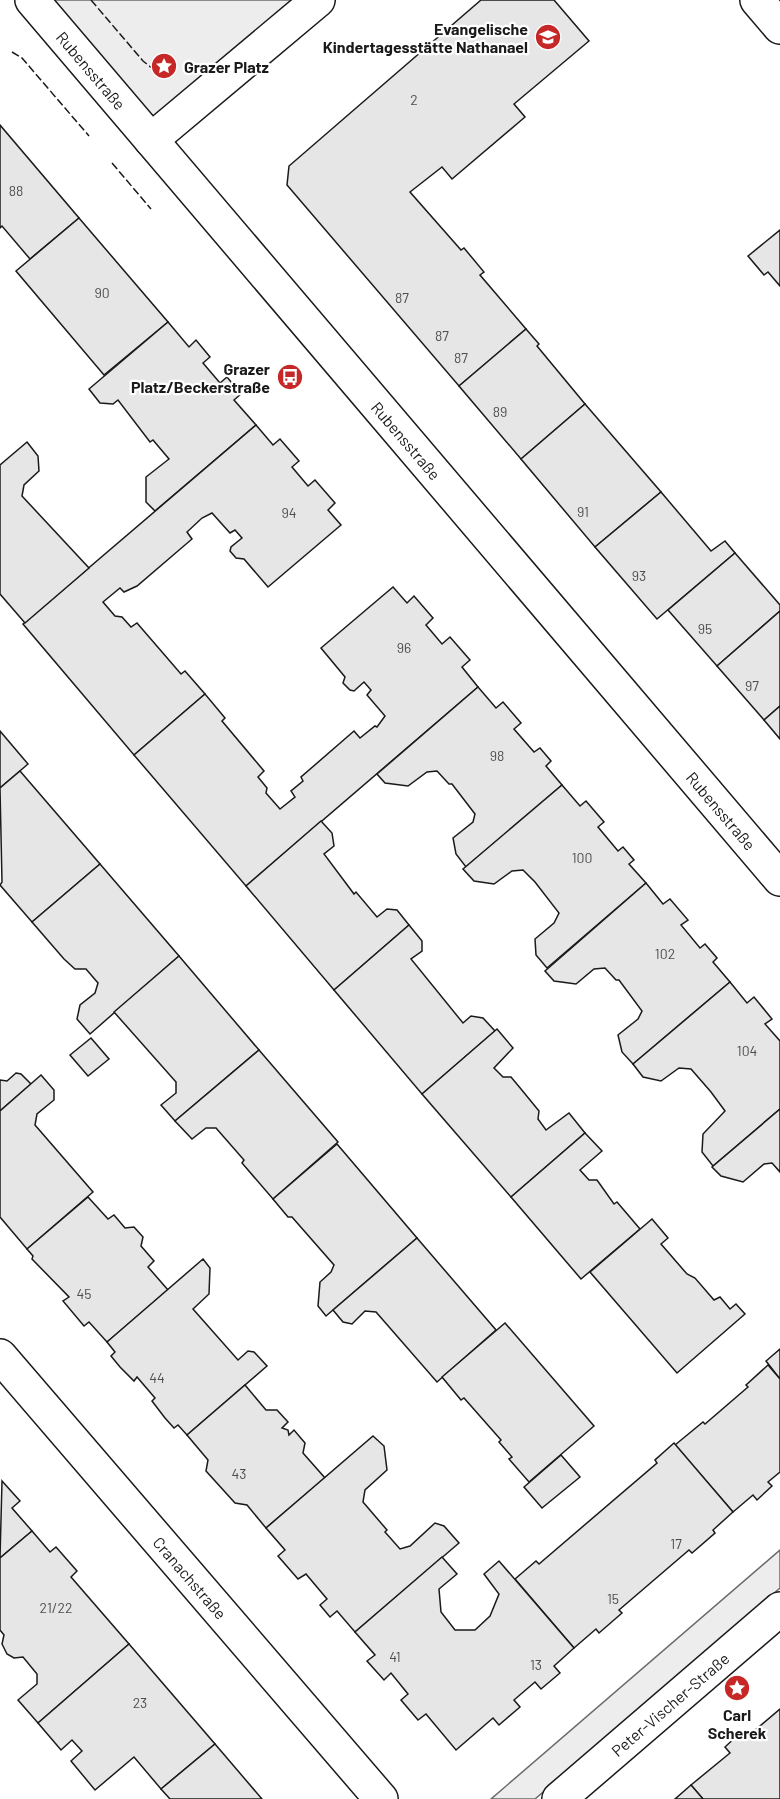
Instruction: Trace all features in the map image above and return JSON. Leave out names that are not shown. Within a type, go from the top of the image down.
[{"type":"street","name":"Rubensstraße","points":[[32,0],[780,879]]},
{"type":"street","points":[[152,140],[318,0]]},
{"type":"street","points":[[757,0],[780,27]]},
{"type":"street","name":"Cranachstraße","points":[[0,1356],[381,1799]]},
{"type":"street","name":"Peter-Vischer-Straße","points":[[559,1799],[780,1609]]},
{"type":"shaded area","name":"Grazer Platz","points":[[32,0],[318,0],[151,140]]},
{"type":"shaded area","points":[[780,1550],[780,1588],[535,1799],[491,1799]]},
{"type":"building","points":[[481,0],[554,0],[589,41],[514,104],[525,117],[452,179],[442,167],[410,192],[461,250],[464,248],[484,272],[480,275],[526,329],[459,386],[287,185],[289,166]]},
{"type":"building","points":[[0,125],[79,218],[30,259],[2,226],[0,228]]},
{"type":"building","points":[[79,218],[168,322],[104,375],[16,271]]},
{"type":"building","points":[[780,230],[780,286],[768,272],[764,275],[748,256]]},
{"type":"building","points":[[168,322],[189,347],[196,340],[210,357],[203,363],[220,383],[227,377],[241,394],[234,400],[256,425],[155,511],[146,502],[146,477],[169,459],[153,440],[150,442],[118,400],[113,404],[100,403],[89,389]]},
{"type":"building","points":[[526,329],[539,344],[537,346],[585,404],[521,459],[459,386]]},
{"type":"building","points":[[585,404],[661,492],[595,547],[521,459]]},
{"type":"building","points":[[256,425],[273,445],[280,439],[299,461],[292,467],[308,486],[315,480],[335,503],[328,510],[341,525],[268,587],[244,559],[236,558],[230,551],[231,547],[242,538],[235,530],[230,533],[212,513],[202,518],[187,532],[192,539],[137,586],[124,592],[120,588],[103,602],[115,616],[122,617],[131,627],[137,623],[181,674],[185,671],[205,694],[134,755],[23,624]]},
{"type":"building","points":[[27,442],[38,456],[39,471],[24,485],[22,496],[89,568],[25,623],[0,594],[0,465]]},
{"type":"building","points":[[661,492],[711,551],[725,541],[735,553],[657,619],[595,547]]},
{"type":"building","points":[[735,553],[780,605],[780,611],[717,666],[668,610]]},
{"type":"building","points":[[393,587],[407,603],[414,596],[433,618],[426,625],[442,644],[450,637],[470,660],[462,667],[478,687],[246,886],[134,755],[205,694],[225,718],[222,721],[264,771],[258,777],[267,788],[266,793],[280,809],[295,797],[291,791],[303,781],[301,777],[354,731],[360,738],[375,726],[377,727],[385,716],[367,695],[371,690],[364,682],[354,691],[350,690],[343,683],[345,677],[321,648]]},
{"type":"building","points":[[780,611],[780,706],[764,720],[717,666]]},
{"type":"building","points":[[478,687],[496,708],[503,702],[521,723],[514,729],[534,752],[540,748],[551,761],[546,766],[562,785],[466,867],[456,854],[453,838],[473,822],[475,814],[452,784],[449,784],[437,771],[427,772],[408,786],[385,783],[377,774]]},
{"type":"building","points":[[780,706],[780,739],[764,720]]},
{"type":"building","points":[[0,731],[28,764],[0,788]]},
{"type":"building","points":[[20,771],[100,864],[32,922],[0,885],[2,882],[0,788]]},
{"type":"building","points":[[562,785],[580,806],[586,801],[604,822],[598,827],[618,851],[623,847],[634,860],[629,864],[646,883],[547,968],[536,955],[535,939],[554,923],[559,913],[535,882],[523,870],[512,871],[494,884],[474,881],[463,869]]},
{"type":"building","points":[[321,821],[332,833],[334,846],[324,854],[354,894],[356,892],[377,917],[387,909],[397,910],[409,925],[334,990],[246,886]]},
{"type":"building","points":[[100,864],[179,956],[90,1034],[77,1019],[80,1005],[95,993],[98,983],[86,969],[75,969],[64,959],[32,922]]},
{"type":"building","points":[[646,883],[663,904],[670,899],[688,920],[681,925],[700,948],[705,944],[717,958],[713,962],[730,982],[633,1064],[622,1052],[618,1035],[638,1019],[642,1011],[619,980],[616,980],[605,968],[594,969],[576,984],[554,981],[545,971]]},
{"type":"building","points":[[409,925],[422,941],[422,951],[411,959],[463,1023],[471,1016],[483,1018],[495,1031],[422,1094],[334,990]]},
{"type":"building","points":[[179,956],[259,1050],[175,1121],[161,1105],[176,1093],[176,1082],[114,1012]]},
{"type":"building","points":[[730,982],[747,1003],[754,997],[772,1019],[765,1024],[780,1041],[780,1109],[713,1166],[702,1152],[703,1134],[725,1111],[711,1092],[691,1069],[679,1068],[661,1081],[643,1077],[633,1064]]},
{"type":"building","points":[[497,1029],[513,1048],[494,1068],[503,1077],[511,1077],[539,1111],[538,1119],[546,1130],[569,1113],[585,1133],[511,1197],[422,1094]]},
{"type":"building","points":[[91,1038],[109,1059],[88,1076],[70,1055]]},
{"type":"building","points":[[259,1050],[338,1142],[273,1199],[242,1163],[244,1160],[216,1128],[206,1128],[192,1139],[175,1121]]},
{"type":"building","points":[[16,1073],[21,1074],[31,1084],[0,1111],[0,1080],[7,1081]]},
{"type":"building","points":[[41,1075],[54,1090],[54,1100],[37,1114],[35,1125],[93,1192],[27,1249],[0,1217],[0,1111]]},
{"type":"building","points":[[780,1109],[780,1172],[772,1163],[764,1164],[743,1182],[721,1176],[712,1167]]},
{"type":"building","points":[[585,1133],[602,1151],[580,1170],[589,1180],[597,1180],[614,1204],[617,1202],[640,1229],[581,1279],[511,1197]]},
{"type":"building","points":[[337,1144],[417,1238],[326,1316],[318,1306],[320,1282],[331,1272],[334,1265],[273,1199]]},
{"type":"building","points":[[88,1197],[108,1219],[114,1215],[125,1228],[134,1227],[143,1237],[141,1246],[154,1261],[148,1267],[168,1290],[107,1342],[89,1322],[84,1326],[63,1301],[69,1297],[32,1259],[33,1256],[27,1249]]},
{"type":"building","points":[[652,1219],[668,1238],[661,1244],[687,1274],[695,1278],[714,1300],[720,1297],[730,1309],[736,1304],[745,1314],[677,1373],[590,1272]]},
{"type":"building","points":[[417,1238],[496,1330],[437,1382],[376,1312],[365,1311],[352,1324],[343,1322],[333,1310]]},
{"type":"building","points":[[203,1259],[210,1268],[209,1294],[193,1309],[238,1360],[248,1351],[254,1352],[267,1366],[187,1435],[178,1425],[174,1428],[165,1418],[152,1401],[155,1398],[137,1377],[134,1381],[120,1367],[111,1356],[115,1352],[107,1342]]},
{"type":"building","points":[[505,1323],[594,1426],[529,1482],[509,1459],[512,1457],[499,1442],[501,1440],[464,1398],[461,1400],[442,1377]]},
{"type":"building","points":[[780,1349],[780,1379],[766,1361]]},
{"type":"building","points":[[768,1365],[780,1379],[780,1472],[768,1482],[772,1486],[757,1500],[753,1495],[733,1512],[675,1445],[703,1422],[705,1424],[748,1387],[746,1385]]},
{"type":"building","points":[[245,1385],[266,1410],[277,1410],[288,1422],[282,1428],[288,1430],[289,1435],[294,1430],[305,1443],[303,1453],[325,1478],[266,1528],[247,1505],[235,1503],[206,1471],[208,1460],[187,1435]]},
{"type":"building","points":[[373,1436],[384,1446],[387,1470],[365,1490],[363,1502],[387,1530],[385,1532],[400,1549],[410,1546],[435,1523],[444,1526],[459,1543],[355,1632],[337,1611],[330,1617],[320,1605],[327,1599],[306,1574],[298,1579],[278,1556],[285,1550],[266,1528]]},
{"type":"building","points":[[674,1443],[733,1512],[713,1530],[715,1533],[692,1553],[689,1550],[619,1610],[622,1613],[599,1633],[596,1629],[574,1648],[515,1579],[536,1561],[539,1564],[657,1463],[655,1460]]},
{"type":"building","points":[[561,1455],[580,1477],[542,1508],[524,1487]]},
{"type":"building","points":[[2,1481],[20,1501],[12,1508],[32,1531],[0,1558]]},
{"type":"building","points":[[32,1531],[50,1552],[56,1547],[77,1571],[71,1577],[129,1644],[38,1723],[18,1700],[37,1684],[37,1674],[23,1657],[14,1658],[7,1654],[2,1644],[4,1635],[0,1630],[0,1558]]},
{"type":"building","points":[[442,1557],[457,1574],[439,1589],[441,1612],[455,1630],[475,1630],[490,1616],[499,1594],[484,1574],[499,1561],[574,1648],[554,1666],[560,1673],[541,1689],[535,1682],[514,1700],[520,1707],[499,1725],[493,1718],[456,1750],[426,1714],[418,1720],[401,1700],[408,1694],[391,1673],[384,1680],[367,1661],[375,1655],[355,1632]]},
{"type":"building","points":[[129,1644],[215,1744],[161,1789],[134,1757],[95,1790],[71,1761],[82,1751],[72,1740],[61,1750],[38,1723]]},
{"type":"building","points":[[780,1709],[780,1799],[703,1799],[691,1785],[730,1753],[725,1747],[742,1731],[747,1737]]},
{"type":"building","points":[[215,1744],[262,1799],[170,1799],[161,1789]]},
{"type":"building","points":[[691,1785],[703,1799],[675,1799]]},
{"type":"fence","points":[[91,0],[143,61],[162,76]]},
{"type":"fence","points":[[12,52],[22,58],[89,136]]},
{"type":"fence","points":[[112,163],[151,209]]},
{"type":"place","name":"Evangelische Kindertagesstätte Nathanael","points":[[548,37]]},
{"type":"place","name":"Grazer Platz","points":[[164,66]]},
{"type":"place","name":"Grazer Platz/Beckerstraße","points":[[290,377]]},
{"type":"place","name":"Carl Scherek","points":[[737,1688]]}]
